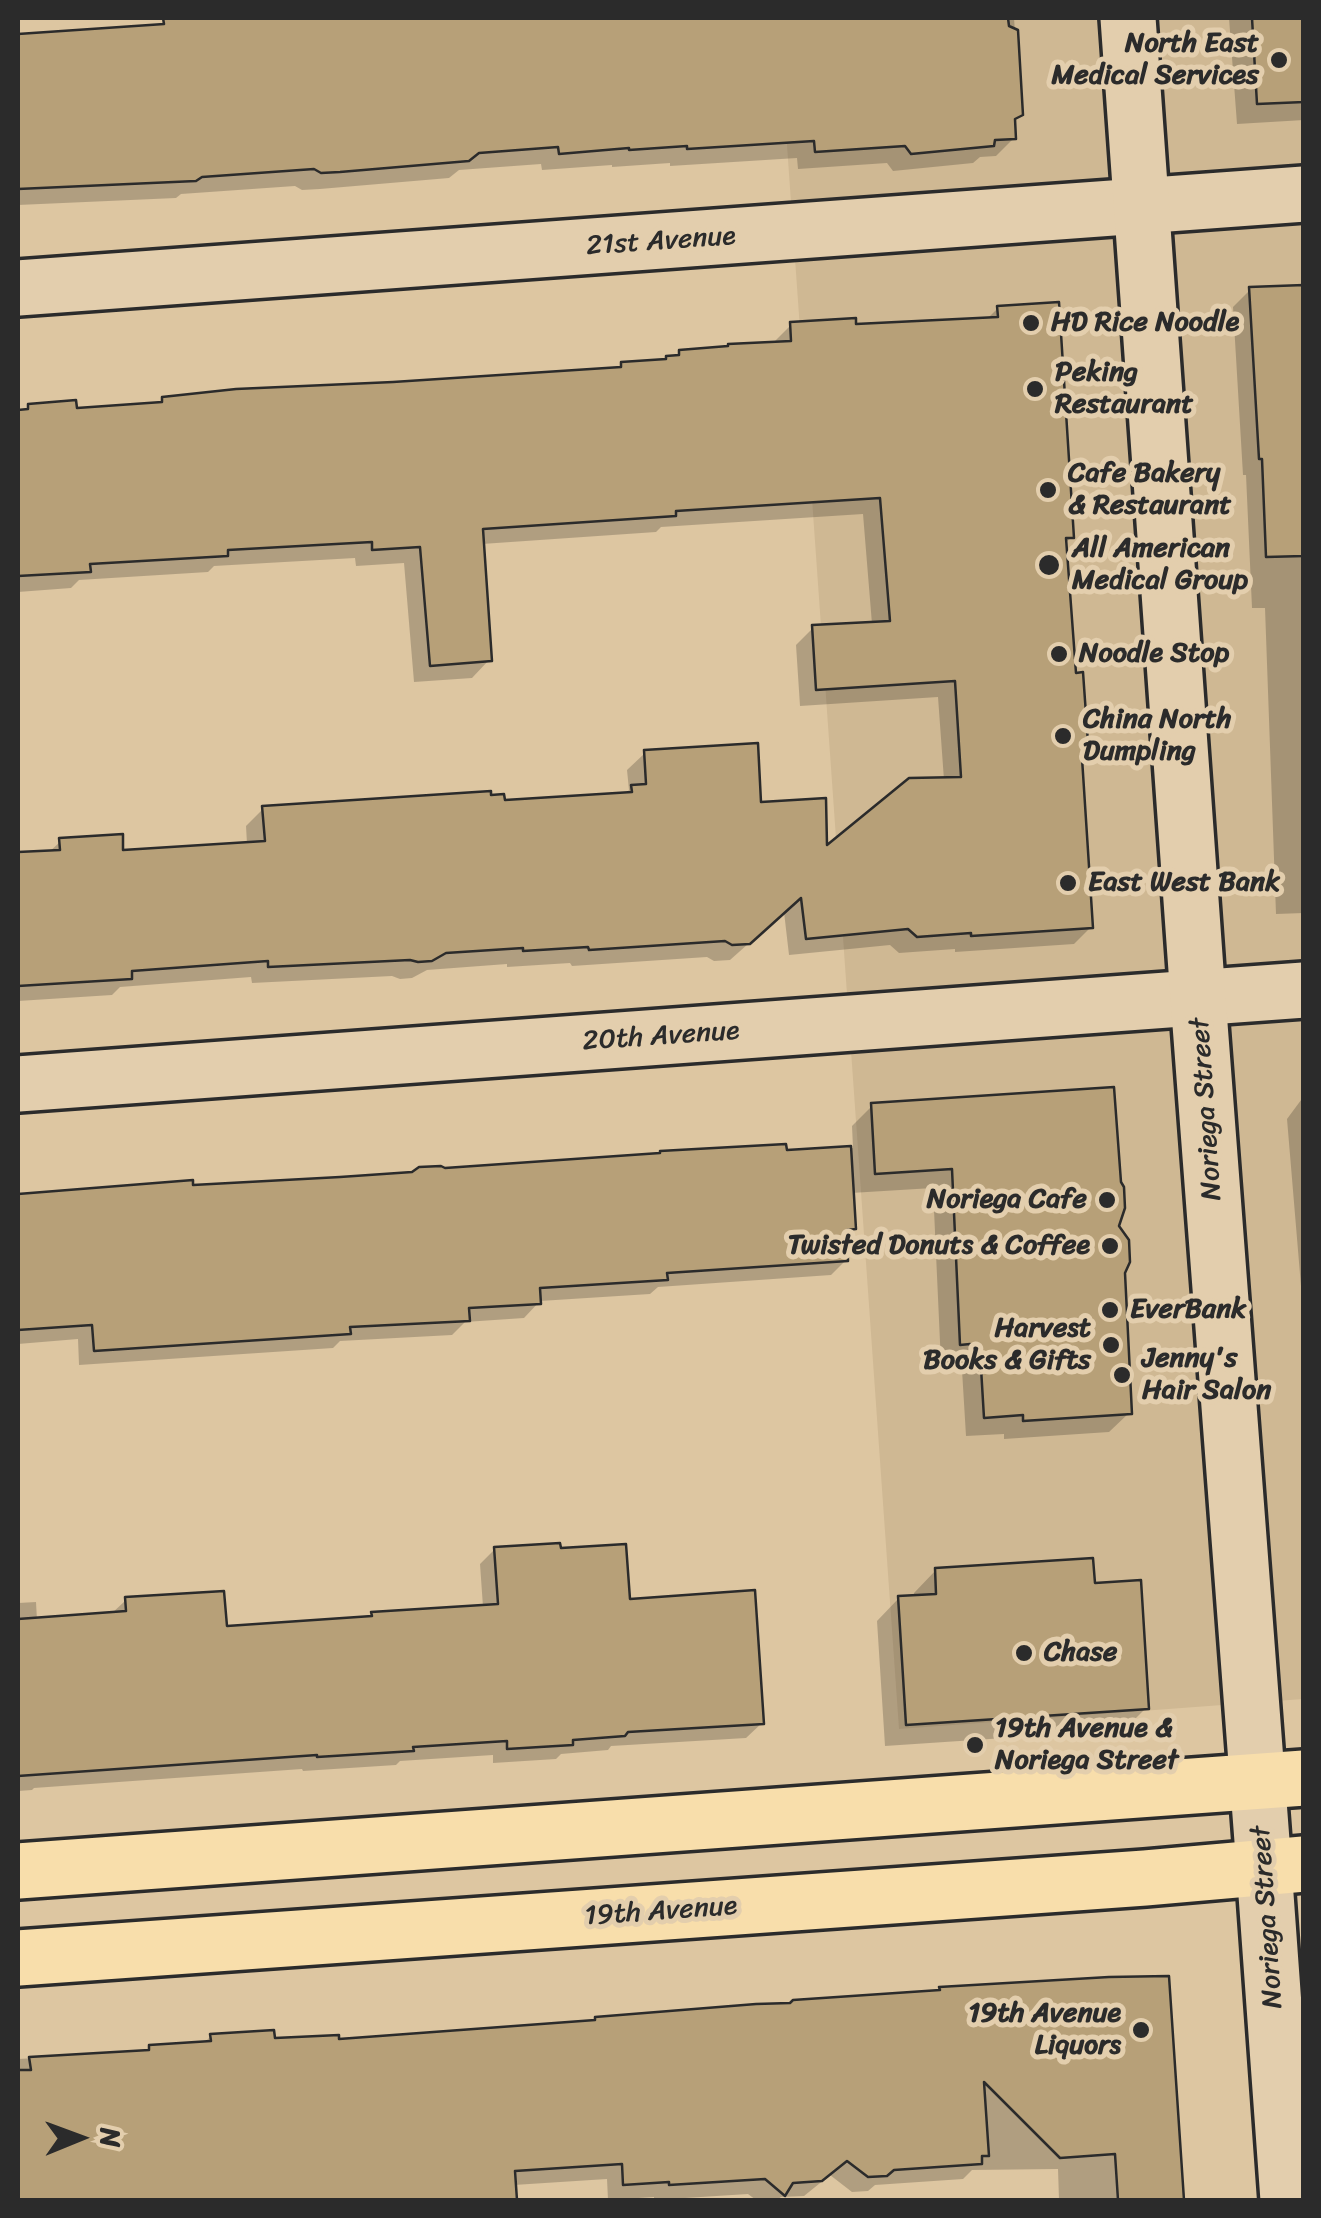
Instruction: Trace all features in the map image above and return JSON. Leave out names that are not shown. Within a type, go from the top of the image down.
[{"type":"highway","points":[[18,1871],[1280,1780]]},
{"type":"highway","name":"19th Avenue","points":[[18,1958],[1284,1865]]},
{"type":"street","name":"Noriega Street","points":[[1128,18],[1198,998],[1280,1780],[1288,2200]]},
{"type":"street","name":"21st Avenue","points":[[18,288],[1304,194]]},
{"type":"street","name":"20th Avenue","points":[[18,1084],[1304,990]]},
{"type":"shaded area","points":[[778,18],[1303,18],[1303,1699],[899,1729]]},
{"type":"building","points":[[163,18],[1008,18],[1009,26],[1018,30],[1023,115],[1015,119],[1016,139],[995,140],[994,146],[911,154],[905,146],[815,152],[814,141],[559,154],[558,147],[479,153],[469,161],[340,172],[321,173],[314,169],[202,177],[196,181],[18,189],[18,34],[164,24]]},
{"type":"building","name":"North East Medical Services","points":[[1252,18],[1304,18],[1304,102],[1257,104]]},
{"type":"building","points":[[1304,285],[1304,556],[1266,557],[1249,287]]},
{"type":"building","points":[[1059,302],[1074,538],[1066,538],[1076,673],[1083,672],[1089,757],[1082,758],[1093,928],[917,937],[908,929],[806,939],[801,898],[750,944],[732,945],[725,941],[589,950],[523,948],[446,953],[432,961],[418,962],[268,967],[268,961],[132,971],[132,979],[18,986],[18,852],[60,850],[59,838],[123,834],[123,850],[265,841],[262,806],[491,791],[491,795],[504,794],[505,800],[632,792],[631,785],[646,784],[644,750],[758,743],[761,802],[826,798],[827,845],[909,778],[961,777],[955,681],[816,690],[812,625],[890,621],[880,498],[483,529],[492,661],[430,666],[420,547],[372,550],[372,542],[228,550],[228,556],[90,564],[91,572],[18,576],[18,410],[28,409],[28,404],[76,400],[77,408],[162,402],[162,397],[236,389],[621,367],[621,362],[666,359],[679,355],[679,350],[791,341],[790,322],[856,318],[856,324],[998,317],[997,306]]},
{"type":"building","points":[[1114,1087],[1125,1208],[1119,1226],[1129,1240],[1130,1262],[1125,1273],[1132,1414],[1023,1421],[1023,1415],[984,1418],[980,1351],[971,1351],[970,1344],[960,1345],[952,1169],[875,1174],[871,1103]]},
{"type":"building","points":[[786,1144],[787,1150],[851,1146],[856,1229],[847,1230],[848,1261],[667,1273],[668,1280],[540,1288],[541,1304],[469,1308],[470,1321],[350,1327],[351,1334],[94,1351],[92,1325],[18,1330],[18,1194],[193,1180],[193,1185],[340,1177],[412,1172],[419,1167]]},
{"type":"building","points":[[560,1543],[561,1548],[626,1544],[630,1599],[755,1590],[764,1724],[628,1732],[625,1736],[573,1740],[573,1745],[507,1749],[507,1741],[413,1747],[414,1751],[18,1776],[18,1619],[126,1611],[125,1597],[224,1591],[227,1626],[498,1604],[494,1547]]},
{"type":"building","name":"Chase","points":[[1093,1558],[1095,1583],[1141,1580],[1149,1709],[906,1725],[898,1596],[936,1594],[935,1568]]},
{"type":"building","points":[[1169,1976],[1184,2200],[1118,2200],[1115,2154],[1060,2158],[984,2082],[989,2156],[982,2156],[982,2164],[894,2170],[887,2176],[868,2177],[847,2161],[822,2181],[793,2183],[785,2196],[765,2179],[623,2185],[622,2164],[515,2171],[517,2200],[18,2200],[18,2070],[31,2070],[29,2057],[149,2050],[149,2045],[211,2041],[210,2034],[274,2030],[275,2038],[339,2035],[339,2039],[595,2020],[940,1990],[939,1987]]},
{"type":"place","name":"North East Medical Services","points":[[1279,60]]},
{"type":"place","name":"HD Rice Noodle","points":[[1031,323]]},
{"type":"place","name":"Peking Restaurant","points":[[1035,389]]},
{"type":"place","name":"Cafe Bakery & Restaurant","points":[[1048,490]]},
{"type":"place","name":"All American Medical Group","points":[[1049,565]]},
{"type":"place","name":"Noodle Stop","points":[[1059,654]]},
{"type":"place","name":"China North Dumpling","points":[[1063,736]]},
{"type":"place","name":"East West Bank","points":[[1068,883]]},
{"type":"place","name":"Noriega Cafe","points":[[1107,1200]]},
{"type":"place","name":"Twisted Donuts & Coffee","points":[[1110,1246]]},
{"type":"place","name":"EverBank","points":[[1110,1310]]},
{"type":"place","name":"Harvest Books & Gifts","points":[[1111,1345]]},
{"type":"place","name":"Jenny's Hair Salon","points":[[1122,1375]]},
{"type":"place","name":"Chase","points":[[1024,1653]]},
{"type":"place","name":"19th Avenue & Noriega Street","points":[[975,1745]]},
{"type":"place","name":"19th Avenue Liquors","points":[[1141,2030]]}]
